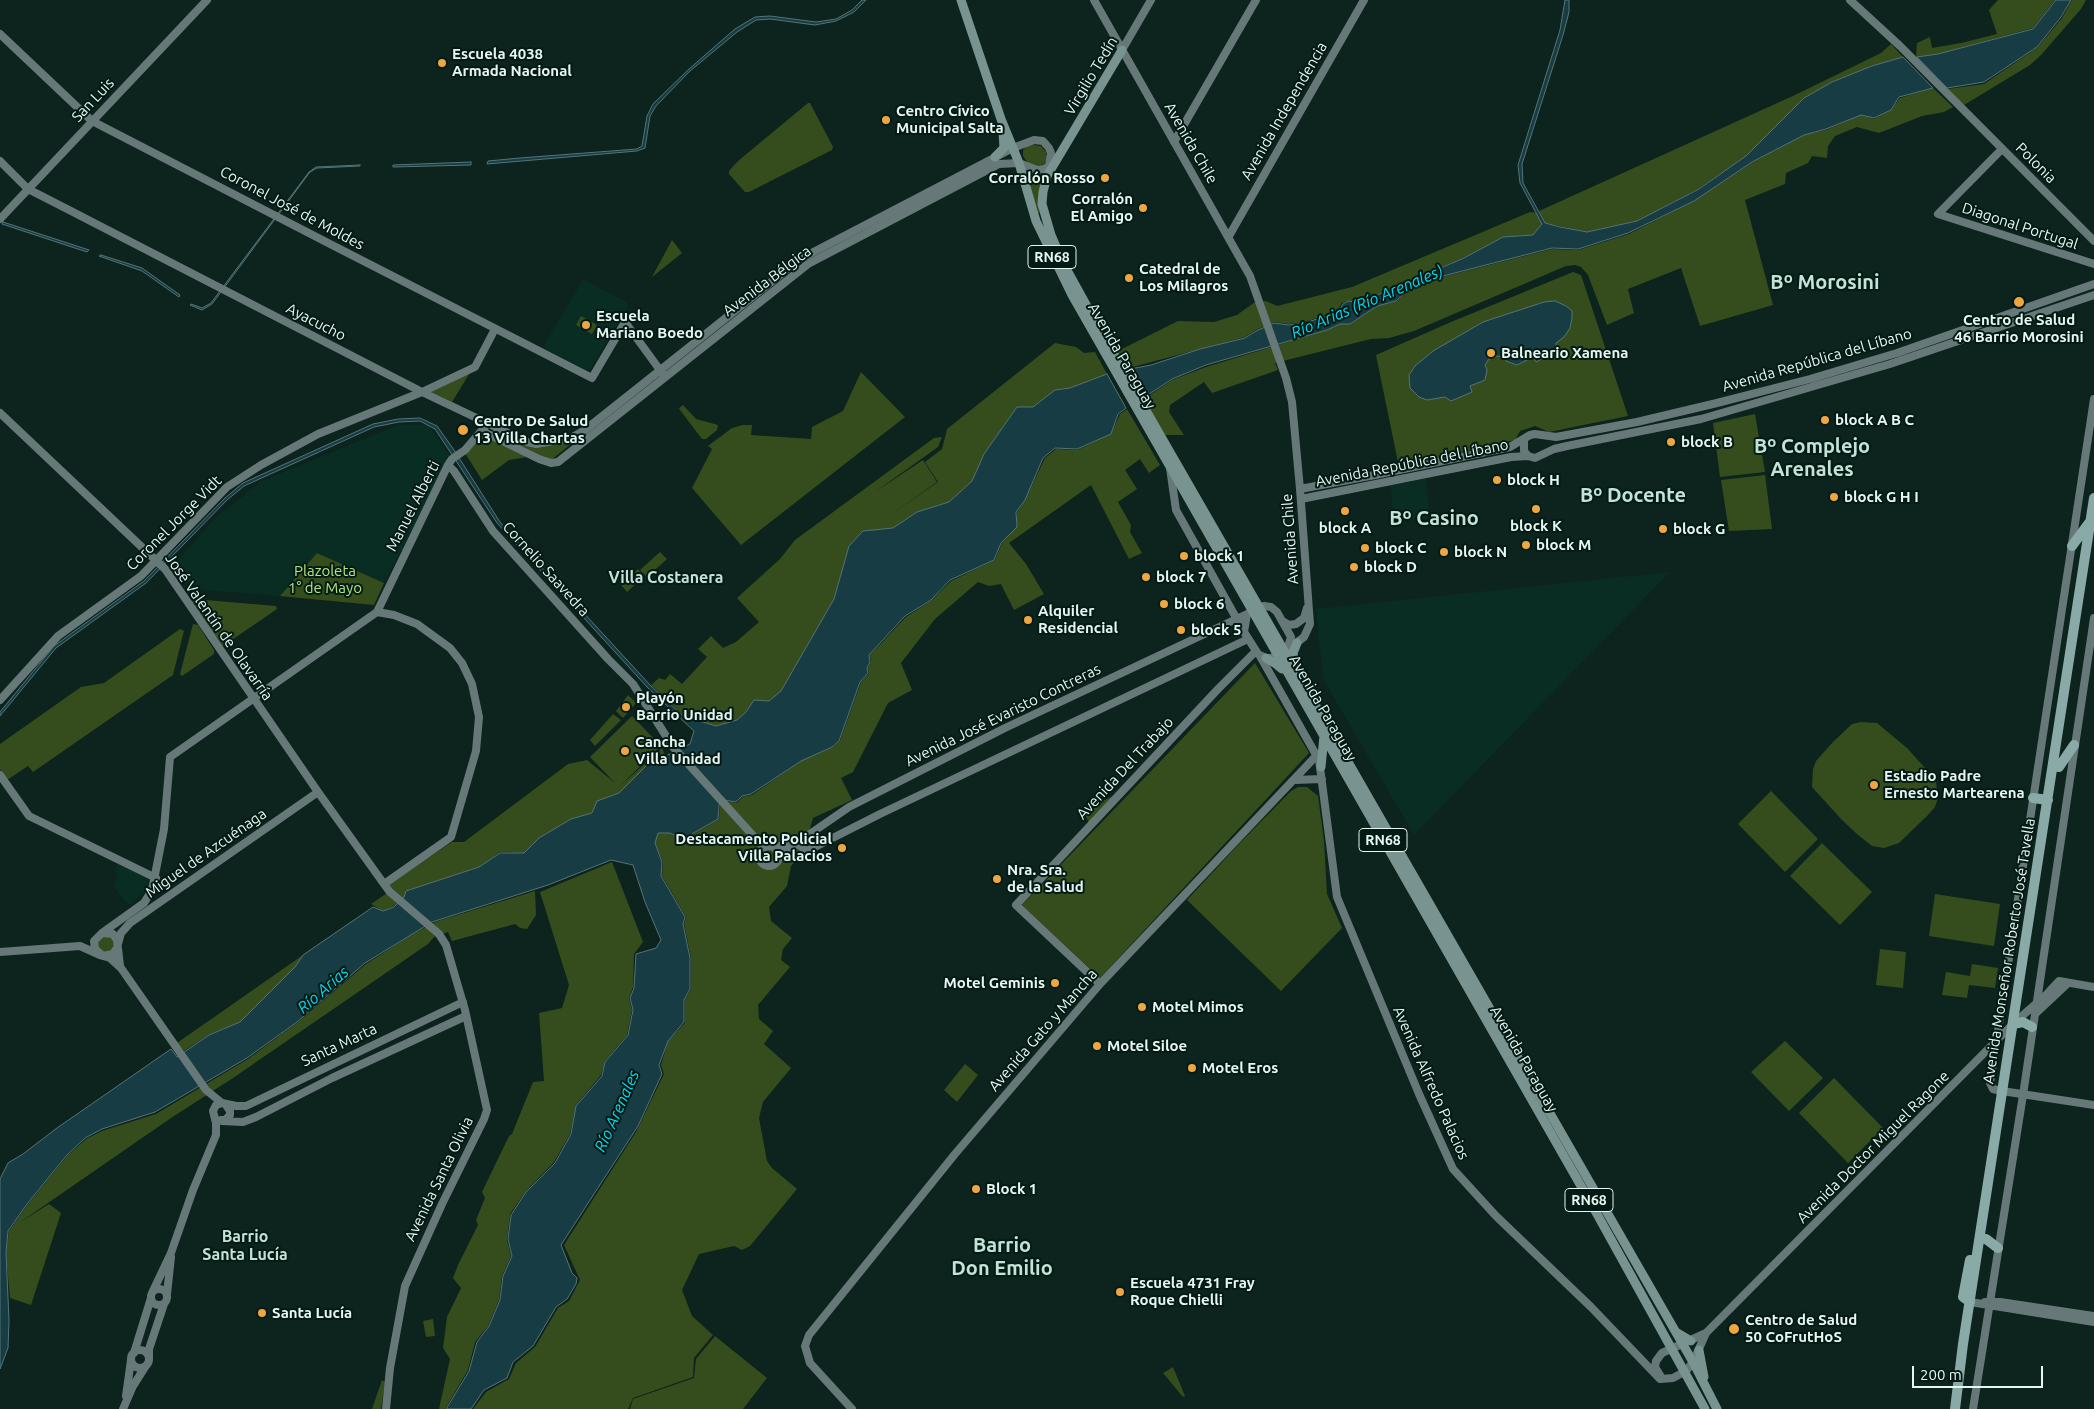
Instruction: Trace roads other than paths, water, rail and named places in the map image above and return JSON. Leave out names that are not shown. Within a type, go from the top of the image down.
[{"type":"highway","name":"Avenida Monseñor Roberto José Tavella","points":[[2018,1021],[2084,534],[2091,520],[2094,498]]},
{"type":"highway","name":"Avenida Monseñor Roberto José Tavella","points":[[1960,1409],[1973,1303],[2005,1092],[2059,767],[2084,534]]},
{"type":"highway","points":[[2072,546],[2084,534]]},
{"type":"highway","points":[[2059,767],[2074,746]]},
{"type":"highway","points":[[2032,798],[2048,800]]},
{"type":"highway","points":[[2018,1021],[2027,1023],[2032,1027]]},
{"type":"highway","points":[[1983,1238],[1998,1248]]},
{"type":"highway","name":"Avenida Monseñor Roberto José Tavella","points":[[1955,1409],[1963,1344],[1973,1303]]},
{"type":"main road","name":"Avenida Paraguay","points":[[961,0],[1001,119],[1019,163],[1036,221],[1045,241],[1159,440],[1252,611]]},
{"type":"main road","name":"Virgilio Tedín","points":[[1050,169],[1122,50]]},
{"type":"main road","points":[[995,157],[1004,148],[1001,119]]},
{"type":"main road","name":"Avenida Paraguay","points":[[1050,169],[1042,192],[1042,204],[1051,235],[1103,343]]},
{"type":"main road","name":"Avenida Paraguay","points":[[1159,440],[1170,466],[1252,611],[1282,653],[1324,736],[1683,1343],[1717,1409]]},
{"type":"main road","points":[[1295,678],[1293,653],[1296,643]]},
{"type":"main road","points":[[1260,655],[1295,678]]},
{"type":"main road","name":"Avenida Paraguay","points":[[1295,678],[1683,1343],[1686,1371],[1706,1409]]},
{"type":"main road","points":[[1321,766],[1319,752],[1324,736]]},
{"type":"main road","points":[[1699,1350],[1708,1390]]},
{"type":"street","name":"San Luis","points":[[0,219],[207,0]]},
{"type":"street","name":"Avenida Chile","points":[[1094,0],[1250,276],[1281,363],[1290,393],[1301,499],[1310,624],[1307,633],[1296,643]]},
{"type":"street","name":"Virgilio Tedín","points":[[1122,50],[1151,0]]},
{"type":"street","points":[[1174,142],[1256,0]]},
{"type":"street","name":"Avenida Independencia","points":[[1229,236],[1364,0]]},
{"type":"street","name":"Polonia","points":[[1850,0],[1900,46],[2094,241]]},
{"type":"street","name":"Coronel José de Moldes","points":[[0,34],[92,121],[495,329],[592,378],[624,322],[660,370]]},
{"type":"street","name":"Avenida Bélgica","points":[[627,397],[800,259],[1012,148],[1034,140],[1047,144],[1051,153],[1050,169]]},
{"type":"street","name":"Diagonal Portugal","points":[[2002,149],[1938,214],[2094,264]]},
{"type":"street","name":"Ayacucho","points":[[0,161],[28,188],[422,392],[527,442],[542,444],[574,437],[627,397]]},
{"type":"street","points":[[1019,163],[1037,170],[1050,169]]},
{"type":"street","name":"Avenida Bélgica","points":[[482,430],[551,463],[558,462],[808,264],[999,164],[1019,163]]},
{"type":"street","name":"Avenida República del Líbano","points":[[1542,435],[1556,437],[1678,414],[1810,379],[1953,334],[2094,284]]},
{"type":"street","name":"Avenida República del Líbano","points":[[1544,454],[1567,446],[1687,423],[1773,400],[1890,364],[2094,295]]},
{"type":"street","name":"Coronel Jorge Vidt","points":[[0,700],[58,636],[122,591],[158,562],[227,487],[248,473],[318,434],[422,392],[475,367],[495,329]]},
{"type":"street","points":[[660,370],[665,377]]},
{"type":"street","points":[[2084,534],[2094,399]]},
{"type":"street","name":"José Valentín de Olavarría","points":[[0,413],[158,562],[390,892],[439,934]]},
{"type":"street","name":"Manuel Alberti","points":[[376,612],[450,462],[461,453],[488,423]]},
{"type":"street","points":[[1530,435],[1542,435],[1547,441],[1548,446],[1544,454],[1535,458],[1528,456],[1523,447],[1524,440],[1530,435]]},
{"type":"street","name":"Avenida República del Líbano","points":[[1300,488],[1510,447],[1524,440]]},
{"type":"street","name":"Avenida República del Líbano","points":[[1301,499],[1511,457],[1528,456]]},
{"type":"street","name":"Cornelio Saavedra","points":[[450,462],[493,531],[608,660],[633,684],[674,747],[756,839]]},
{"type":"street","points":[[1434,472],[1438,468],[1435,462]]},
{"type":"street","points":[[1170,466],[1176,510],[1236,619],[1319,752]]},
{"type":"street","points":[[1405,469],[1402,472],[1407,478]]},
{"type":"street","points":[[2072,546],[2032,798],[1993,1061],[1991,1086],[2005,1092],[2094,1105]]},
{"type":"street","points":[[1282,620],[1289,625],[1300,622],[1306,614],[1308,596]]},
{"type":"street","points":[[759,854],[762,848],[774,849],[794,845],[799,845],[807,851],[1246,635],[1252,611],[1264,606],[1271,607],[1282,620],[1291,637],[1282,653]]},
{"type":"street","name":"Avenida José Evaristo Contreras","points":[[774,849],[807,836],[849,807],[988,737],[1252,611]]},
{"type":"street","points":[[0,952],[80,946],[99,935],[147,900],[156,878],[164,829],[170,757],[376,612],[408,620],[438,639],[459,658],[472,684],[479,717],[476,751],[451,838],[384,884]]},
{"type":"street","points":[[1974,1409],[1998,1248],[2027,1095],[2032,1027],[2094,618]]},
{"type":"street","points":[[1260,655],[1282,653],[1296,643]]},
{"type":"street","name":"Avenida Del Trabajo","points":[[1100,984],[1016,905],[1218,689],[1260,655]]},
{"type":"street","name":"Avenida Gato y Mancha","points":[[852,1409],[810,1363],[805,1346],[807,1337],[955,1154],[1100,984],[1319,752]]},
{"type":"street","name":"Avenida Alfredo Palacios","points":[[1321,766],[1337,897],[1419,1094],[1453,1169],[1496,1216],[1591,1307],[1640,1358],[1659,1373]]},
{"type":"street","points":[[0,775],[30,816],[156,878]]},
{"type":"street","points":[[1294,780],[1322,779]]},
{"type":"street","name":"Miguel de Azcuénaga","points":[[118,946],[121,933],[130,923],[318,792]]},
{"type":"street","points":[[756,839],[774,849]]},
{"type":"street","points":[[756,839],[761,862],[768,866],[776,862],[774,849]]},
{"type":"street","points":[[99,935],[113,934],[118,946],[120,968]]},
{"type":"street","name":"Avenida Santa Olivia","points":[[386,1409],[390,1368],[405,1286],[486,1115],[486,1101],[463,1002],[446,945],[439,934]]},
{"type":"street","points":[[99,935],[95,949],[102,955],[113,954],[118,946]]},
{"type":"street","points":[[80,946],[114,961],[120,968],[208,1092],[221,1118]]},
{"type":"street","name":"Avenida Doctor Miguel Ragone","points":[[1659,1373],[1662,1353],[1706,1333],[2037,1002],[2059,981],[2068,982]]},
{"type":"street","points":[[2035,1015],[2068,982],[2094,987]]},
{"type":"street","name":"Santa Marta","points":[[224,1104],[236,1106],[251,1103],[463,1002]]},
{"type":"street","name":"Santa Marta","points":[[244,1122],[332,1078],[466,1016]]},
{"type":"street","points":[[1981,1058],[1986,1056],[1993,1061]]},
{"type":"street","points":[[208,1092],[230,1111],[221,1118],[213,1142]]},
{"type":"street","points":[[251,1103],[250,1111],[256,1117]]},
{"type":"street","points":[[124,1406],[132,1357],[152,1295],[171,1253],[193,1190],[213,1142],[221,1118],[216,1105],[224,1104]]},
{"type":"street","points":[[221,1118],[244,1122],[247,1114],[243,1109],[236,1106]]},
{"type":"street","points":[[124,1406],[149,1362],[149,1349],[167,1300],[171,1253]]},
{"type":"street","points":[[152,1295],[161,1289],[167,1294]]},
{"type":"street","points":[[152,1295],[156,1305],[164,1304]]},
{"type":"street","points":[[1973,1303],[2094,1316]]},
{"type":"street","points":[[1990,1304],[2094,1322]]},
{"type":"street","name":"Avenida Doctor Miguel Ragone","points":[[1686,1371],[1693,1362],[1706,1333]]},
{"type":"street","points":[[1683,1343],[1694,1344],[1699,1350]]},
{"type":"street","points":[[132,1357],[139,1350],[144,1351],[149,1362]]},
{"type":"street","points":[[132,1357],[136,1368],[149,1362]]},
{"type":"street","points":[[1640,1358],[1650,1362],[1659,1373],[1678,1376],[1686,1371]]},
{"type":"water","points":[[862,0],[866,0],[854,12],[836,21],[815,25],[770,19],[756,20],[737,32],[690,71],[656,106],[650,116],[645,148],[637,151],[487,164],[488,161],[637,149],[642,146],[647,116],[653,104],[689,69],[735,29],[755,17],[770,16],[816,22],[836,19],[852,10]]},
{"type":"water","name":"Río Arias (Río Arenales)","points":[[1565,0],[1569,0],[1569,12],[1563,35],[1522,164],[1523,183],[1545,223],[1560,227],[1587,232],[1637,221],[1699,189],[1746,156],[1804,98],[1832,82],[1872,66],[1903,57],[1933,88],[1899,97],[1891,110],[1874,118],[1861,115],[1826,129],[1804,135],[1752,162],[1694,201],[1628,233],[1578,249],[1552,248],[1435,278],[1406,292],[1396,301],[1377,306],[1350,324],[1340,324],[1327,330],[1206,365],[1172,379],[1142,399],[1125,370],[1151,365],[1200,349],[1245,338],[1274,323],[1289,325],[1305,323],[1338,312],[1343,304],[1348,301],[1358,303],[1464,258],[1503,237],[1533,235],[1542,224],[1520,183],[1518,165],[1560,30]]},
{"type":"water","points":[[2056,0],[2071,0],[2061,17],[2037,47],[1984,82],[1947,88],[1917,57],[1938,54],[2033,29]]},
{"type":"water","points":[[471,162],[471,165],[393,167],[393,165]]},
{"type":"water","points":[[360,165],[317,168],[310,172],[212,304],[202,310],[190,305],[202,308],[211,303],[309,172],[316,167]]},
{"type":"water","points":[[3,222],[89,250],[87,252],[2,224]]},
{"type":"water","points":[[101,255],[142,268],[180,295],[179,297],[142,271],[99,256]]},
{"type":"water","name":"Balneario Xamena","points":[[1555,301],[1572,311],[1570,328],[1564,337],[1556,343],[1556,351],[1536,362],[1533,357],[1517,365],[1506,361],[1504,357],[1497,356],[1489,359],[1485,365],[1487,370],[1485,380],[1470,386],[1472,392],[1451,401],[1445,397],[1427,400],[1419,397],[1410,388],[1409,375],[1415,366],[1433,351],[1483,322],[1544,302]]},
{"type":"water","points":[[1107,374],[1126,408],[1118,414],[1111,434],[1077,449],[1055,448],[1043,458],[1025,500],[1016,512],[1017,527],[1001,543],[994,560],[950,580],[931,600],[905,616],[869,655],[868,673],[860,682],[839,741],[832,747],[801,761],[751,794],[742,796],[736,802],[724,800],[719,805],[718,819],[683,839],[670,833],[658,833],[655,843],[662,862],[661,876],[685,917],[683,924],[690,958],[690,989],[684,1000],[684,1022],[668,1041],[659,1065],[662,1074],[638,1126],[561,1245],[572,1273],[577,1278],[576,1284],[567,1299],[556,1307],[533,1346],[513,1362],[507,1378],[484,1390],[471,1409],[446,1409],[469,1371],[477,1342],[489,1326],[500,1300],[503,1276],[512,1256],[508,1239],[511,1215],[526,1192],[555,1163],[571,1134],[576,1106],[602,1076],[605,1062],[628,1035],[633,1010],[630,998],[634,988],[636,954],[656,948],[661,940],[645,902],[633,865],[611,860],[548,885],[432,922],[365,963],[297,1022],[247,1058],[155,1112],[102,1129],[85,1138],[67,1155],[27,1204],[8,1231],[6,1253],[9,1320],[8,1348],[0,1369],[0,1179],[8,1163],[171,1049],[177,1057],[209,1035],[240,1022],[295,967],[303,955],[373,907],[383,911],[394,907],[404,897],[406,891],[479,867],[500,853],[524,853],[539,838],[571,819],[592,813],[597,801],[619,793],[647,765],[690,744],[694,731],[648,688],[497,523],[435,429],[420,421],[399,422],[374,427],[244,486],[227,500],[146,583],[56,648],[0,716],[0,712],[54,646],[144,581],[225,498],[243,483],[373,424],[398,419],[420,418],[437,426],[500,522],[651,686],[683,716],[716,726],[737,720],[746,712],[754,700],[769,701],[781,691],[834,599],[849,546],[863,531],[893,528],[917,512],[949,502],[972,481],[984,454],[1017,407],[1033,407],[1055,390],[1070,388]]},
{"type":"place","name":"Escuela 4038 Armada Nacional","points":[[442,63]]},
{"type":"place","name":"Centro Cívico Municipal Salta","points":[[886,120]]},
{"type":"place","name":"Corralón Rosso","points":[[1105,178]]},
{"type":"place","name":"Corralón El Amigo","points":[[1143,208]]},
{"type":"place","name":"Catedral de Los Milagros","points":[[1129,278]]},
{"type":"place","name":"Centro de Salud 46 Barrio Morosini","points":[[2019,302]]},
{"type":"place","name":"Escuela Mariano Boedo","points":[[586,325]]},
{"type":"place","name":"Balneario Xamena","points":[[1491,353]]},
{"type":"place","name":"block A B C","points":[[1825,420]]},
{"type":"place","name":"Centro De Salud 13 Villa Chartas","points":[[463,430]]},
{"type":"place","name":"block B","points":[[1671,442]]},
{"type":"place","name":"block H","points":[[1497,480]]},
{"type":"place","name":"block G H I","points":[[1834,497]]},
{"type":"place","name":"block K","points":[[1536,509]]},
{"type":"place","name":"block A","points":[[1345,511]]},
{"type":"place","name":"block G","points":[[1663,529]]},
{"type":"place","name":"block M","points":[[1526,545]]},
{"type":"place","name":"block C","points":[[1365,548]]},
{"type":"place","name":"block N","points":[[1444,552]]},
{"type":"place","name":"block 1","points":[[1184,556]]},
{"type":"place","name":"block D","points":[[1354,567]]},
{"type":"place","name":"block 7","points":[[1146,577]]},
{"type":"place","name":"block 6","points":[[1164,604]]},
{"type":"place","name":"Alquiler Residencial","points":[[1028,620]]},
{"type":"place","name":"block 5","points":[[1181,630]]},
{"type":"place","name":"Playón Barrio Unidad","points":[[626,707]]},
{"type":"place","name":"Cancha Villa Unidad","points":[[625,751]]},
{"type":"place","name":"Estadio Padre Ernesto Martearena","points":[[1874,785]]},
{"type":"place","name":"Destacamento Policial Villa Palacios","points":[[842,848]]},
{"type":"place","name":"Nra. Sra. de la Salud","points":[[997,879]]},
{"type":"place","name":"Motel Geminis","points":[[1055,983]]},
{"type":"place","name":"Motel Mimos","points":[[1142,1007]]},
{"type":"place","name":"Motel Siloe","points":[[1097,1046]]},
{"type":"place","name":"Motel Eros","points":[[1192,1068]]},
{"type":"place","name":"Block 1","points":[[976,1189]]},
{"type":"place","name":"Escuela 4731 Fray Roque Chielli","points":[[1120,1292]]},
{"type":"place","name":"Santa Lucía","points":[[262,1313]]},
{"type":"place","name":"Centro de Salud 50 CoFrutHoS","points":[[1734,1329]]},
{"type":"district","name":"Bº Morosini","points":[[1825,282]]},
{"type":"district","name":"Bº Complejo Arenales","points":[[1812,458]]},
{"type":"district","name":"Bº Docente","points":[[1633,495]]},
{"type":"district","name":"Bº Casino","points":[[1434,518]]},
{"type":"district","name":"Villa Costanera","points":[[666,578]]},
{"type":"district","name":"Barrio Santa Lucía","points":[[245,1246]]},
{"type":"district","name":"Barrio Don Emilio","points":[[1002,1256]]},
{"type":"park label","name":"Plazoleta 1° de Mayo","points":[[325,580]]},
{"type":"water label","name":"Río Arias","points":[[323,990]]},
{"type":"water label","name":"Río Arenales","points":[[617,1111]]}]
